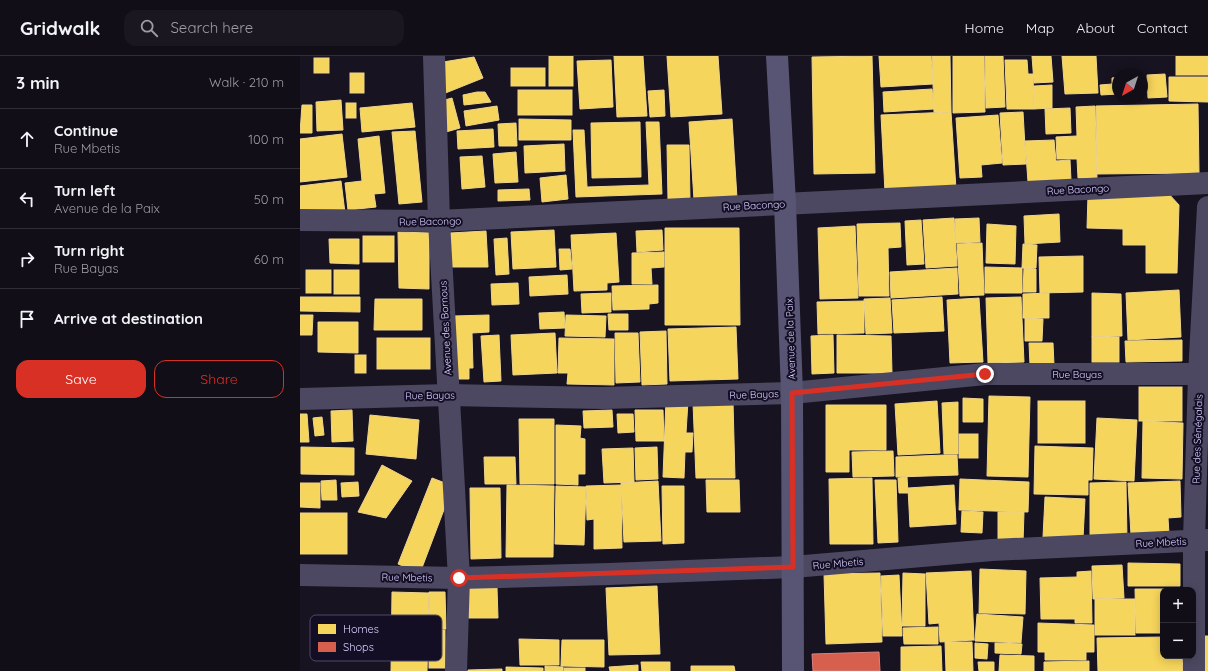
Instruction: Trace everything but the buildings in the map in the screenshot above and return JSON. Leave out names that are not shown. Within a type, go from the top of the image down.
[{"type":"main road","name":"Avenue de la Paix","points":[[777,56],[785,203],[792,393],[792,671]]},
{"type":"street","name":"Avenue des Bornous","points":[[434,56],[439,221],[459,578],[456,671]]},
{"type":"street","name":"Rue Bacongo","points":[[300,220],[439,221],[1208,182]]},
{"type":"street","name":"Rue des Sénégalais","points":[[1194,671],[1201,540],[1203,375],[1208,207]]},
{"type":"street","name":"Rue Bayas","points":[[300,399],[448,395],[603,398],[792,393],[985,374],[1203,375]]},
{"type":"street","name":"Rue Mbetis","points":[[300,575],[459,578],[793,567],[992,550],[1201,540]]},
{"type":"route","points":[[459,578],[793,567],[792,393],[985,374]]}]
